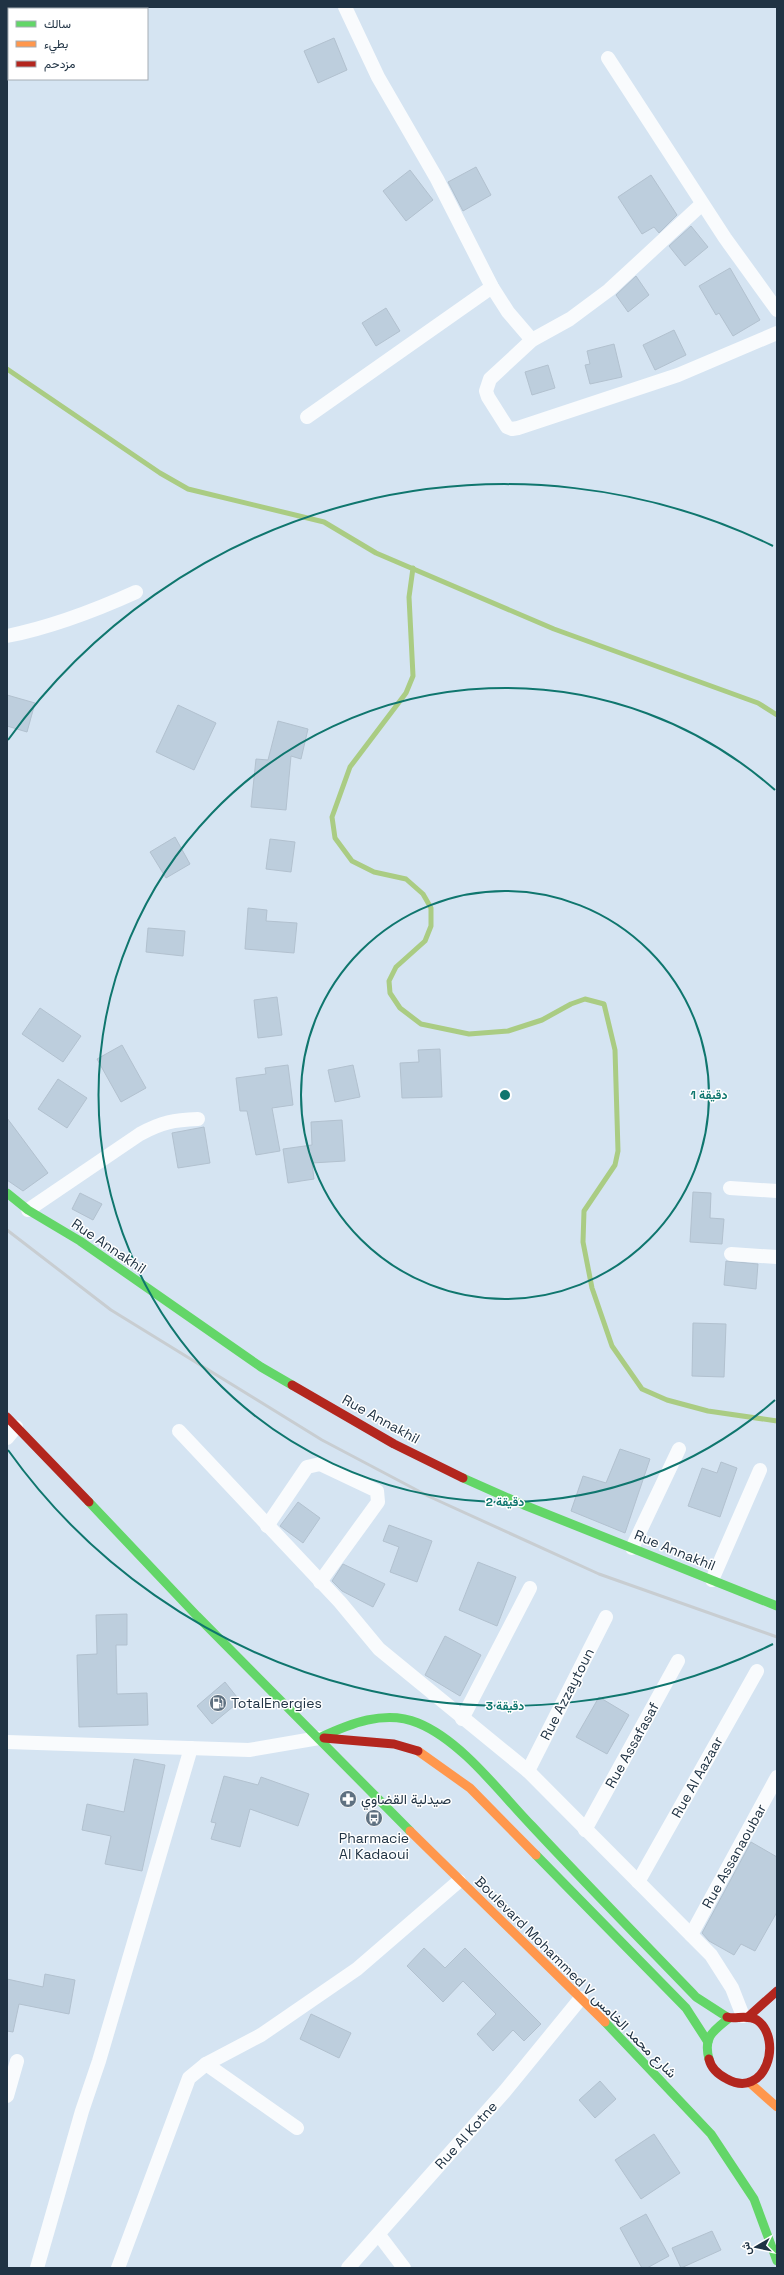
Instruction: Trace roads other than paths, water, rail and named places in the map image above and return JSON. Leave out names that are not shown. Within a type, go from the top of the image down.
[{"type":"main road","name":"Rue Annakhil","points":[[7,1193],[28,1210],[80,1241],[261,1367],[394,1444],[437,1466],[524,1505],[777,1606]]},
{"type":"main road","name":"Boulevard Mohammed V شارع محمد الخامس","points":[[12,1422],[197,1616],[459,1880],[581,1998],[711,2134],[754,2199],[777,2261]]},
{"type":"main road","points":[[319,1738],[342,1727],[371,1719],[391,1718],[417,1723],[438,1734],[485,1778],[696,1997],[729,2018]]},
{"type":"main road","points":[[319,1738],[394,1744],[420,1751],[470,1788],[686,2008],[708,2042]]},
{"type":"main road","points":[[746,2016],[777,1991]]},
{"type":"main road","points":[[746,2016],[755,2018],[773,2033],[775,2050],[773,2069],[750,2083],[730,2083],[714,2071],[709,2062],[708,2042],[715,2028],[729,2018],[746,2016]]},
{"type":"main road","points":[[750,2083],[777,2107]]},
{"type":"street","points":[[345,7],[378,77],[443,191],[492,287],[508,312],[532,340]]},
{"type":"street","points":[[608,58],[702,204],[777,310]]},
{"type":"street","points":[[702,204],[609,290],[570,319],[532,340],[490,379],[487,385],[488,397],[507,427],[512,429],[678,375],[777,333]]},
{"type":"street","points":[[307,417],[492,287]]},
{"type":"street","points":[[7,636],[34,631],[98,609],[136,592]]},
{"type":"street","points":[[28,1210],[140,1134],[168,1120],[198,1119]]},
{"type":"street","points":[[730,1188],[777,1191]]},
{"type":"street","points":[[731,1254],[777,1257]]},
{"type":"street","points":[[7,1438],[12,1422]]},
{"type":"street","points":[[178,1432],[340,1602],[379,1649],[462,1719],[528,1771],[711,1955],[732,1988],[746,2016]]},
{"type":"street","points":[[632,1548],[679,1449]]},
{"type":"street","points":[[267,1526],[307,1467],[311,1465],[320,1464],[377,1491],[378,1502],[320,1582]]},
{"type":"street","points":[[712,1580],[760,1470]]},
{"type":"street","points":[[462,1719],[530,1588]]},
{"type":"street","name":"Rue Azzaytoun","points":[[528,1771],[606,1617]]},
{"type":"street","name":"Rue Assafasaf","points":[[585,1830],[678,1661]]},
{"type":"street","name":"Rue Al Aazaar","points":[[638,1882],[756,1671]]},
{"type":"street","points":[[7,1742],[249,1750],[319,1738]]},
{"type":"street","points":[[37,2268],[82,2111],[99,2061],[191,1748]]},
{"type":"street","name":"Rue Assanaoubar","points":[[691,1935],[777,1777]]},
{"type":"street","points":[[118,2268],[189,2078],[206,2064],[261,2035],[357,1969],[459,1880]]},
{"type":"street","name":"Rue Al Kotne","points":[[348,2268],[379,2235],[505,2091],[581,1998]]},
{"type":"street","points":[[7,2096],[17,2061]]},
{"type":"street","points":[[206,2064],[297,2128]]},
{"type":"street","points":[[379,2235],[404,2268]]},
{"type":"waterway","points":[[7,369],[160,473],[188,489],[324,522],[376,553],[554,629],[758,703],[777,715]]},
{"type":"waterway","points":[[413,568],[409,597],[413,676],[406,693],[350,767],[332,817],[335,838],[352,861],[374,872],[406,879],[423,894],[431,908],[431,926],[425,941],[396,967],[389,981],[390,993],[400,1008],[421,1024],[469,1034],[508,1031],[542,1020],[571,1004],[585,999],[604,1004],[615,1050],[618,1151],[615,1165],[584,1211],[583,1242],[592,1288],[612,1346],[642,1389],[667,1400],[708,1411],[777,1421]]},
{"type":"railway","points":[[7,1230],[111,1310],[322,1440],[428,1496],[599,1574],[777,1637]]},
{"type":"place","name":"TotalEnergies","points":[[218,1703]]},
{"type":"place","name":"صيدلية القضاوي","points":[[348,1799]]},
{"type":"place","name":"Pharmacie Al Kadaoui","points":[[374,1818]]}]
